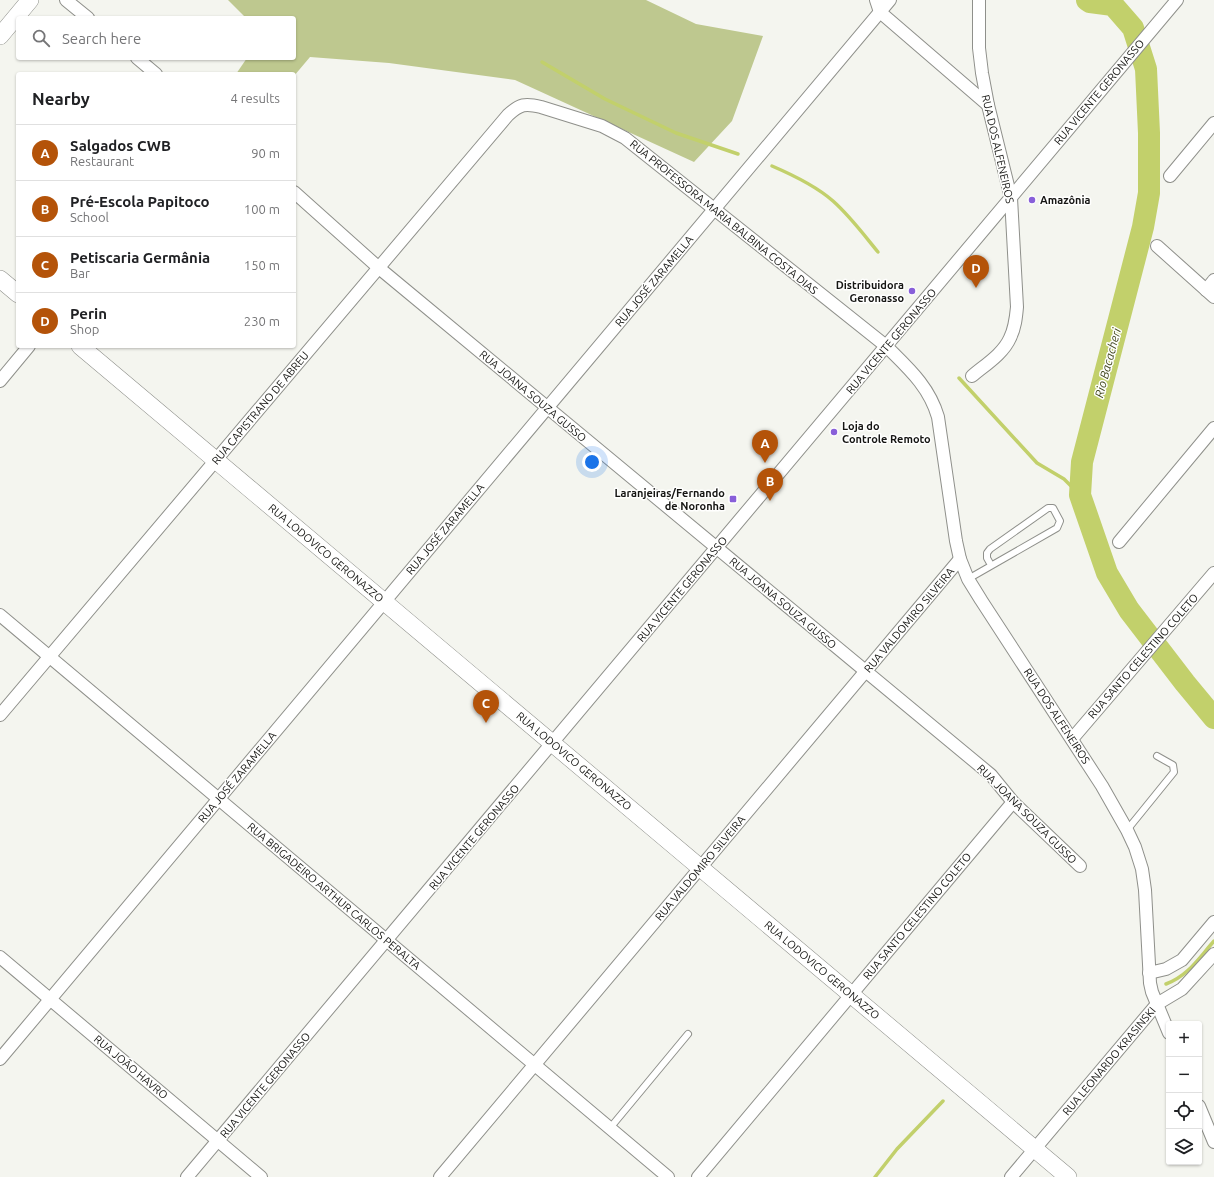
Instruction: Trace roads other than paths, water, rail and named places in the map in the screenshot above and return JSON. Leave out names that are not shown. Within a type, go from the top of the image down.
[{"type":"main road","points":[[17,16],[30,0]]},
{"type":"main road","points":[[0,36],[16,17]]},
{"type":"main road","points":[[0,279],[16,292]]},
{"type":"main road","name":"RUA LODOVICO GERONAZZO","points":[[82,348],[1068,1177]]},
{"type":"street","points":[[66,0],[86,16]]},
{"type":"street","points":[[876,0],[880,12],[988,105]]},
{"type":"street","name":"RUA JOSÉ ZARAMELLA","points":[[0,1059],[890,0]]},
{"type":"street","name":"RUA DOS ALFENEIROS","points":[[972,376],[1003,348],[1010,339],[1015,325],[1017,307],[1010,198],[988,105],[982,72],[980,54],[979,0]]},
{"type":"street","name":"RUA VICENTE GERONASSO","points":[[187,1177],[1177,0]]},
{"type":"street","points":[[139,60],[154,72]]},
{"type":"street","name":"RUA PROFESSORA MARIA BALBINA COSTA DIAS","points":[[523,105],[531,104],[614,131],[634,144],[886,346],[916,376],[927,390],[934,403]]},
{"type":"street","name":"RUA CAPISTRANO DE ABREU","points":[[0,715],[508,115],[515,108],[523,105]]},
{"type":"street","points":[[1170,176],[1214,123]]},
{"type":"street","name":"RUA JOANA SOUZA GUSSO","points":[[296,194],[379,268],[991,776],[1013,802],[1080,866]]},
{"type":"street","points":[[1157,246],[1210,293],[1214,280]]},
{"type":"street","points":[[0,381],[27,348]]},
{"type":"street","name":"RUA DOS ALFENEIROS","points":[[934,403],[941,432],[956,541],[960,559],[968,579],[1102,786],[1127,830],[1135,848],[1142,869],[1145,890],[1149,973],[1152,992],[1166,1026]]},
{"type":"street","points":[[1119,542],[1214,428]]},
{"type":"street","name":"RUA VALDOMIRO SILVEIRA","points":[[440,1177],[960,559]]},
{"type":"street","name":"RUA SANTO CELESTINO COLETO","points":[[1072,739],[1214,573]]},
{"type":"street","name":"RUA BRIGADEIRO ARTHUR CARLOS PERALTA","points":[[0,615],[668,1177]]},
{"type":"street","name":"RUA SANTO CELESTINO COLETO","points":[[698,1177],[1013,802]]},
{"type":"street","points":[[1149,973],[1175,965],[1182,960],[1214,922]]},
{"type":"street","name":"RUA LEONARDO KRASINSKI","points":[[1011,1177],[1157,1004],[1182,989],[1214,954]]},
{"type":"street","name":"RUA JOÃO HAVRO","points":[[0,957],[261,1177]]},
{"type":"street","points":[[1202,1113],[1214,1142]]},
{"type":"lane","points":[[968,579],[1057,528],[1060,521],[1053,508],[1048,508],[990,549],[987,558],[991,565]]},
{"type":"lane","points":[[1127,830],[1174,772],[1173,765],[1157,756]]},
{"type":"lane","points":[[610,1128],[688,1034]]},
{"type":"waterway","name":"Rio Bacacheri","points":[[1087,0],[1090,2],[1113,5],[1133,28],[1146,69],[1149,133],[1149,193],[1143,227],[1082,462],[1080,495],[1107,573],[1129,610],[1214,718]]},
{"type":"waterway","points":[[542,62],[605,99],[676,133],[738,154]]},
{"type":"waterway","points":[[772,166],[804,181],[833,201],[857,226],[878,252]]},
{"type":"waterway","points":[[959,378],[1037,463],[1064,479],[1080,495]]},
{"type":"waterway","points":[[1166,984],[1174,981],[1187,971],[1214,941]]},
{"type":"waterway","points":[[875,1177],[897,1149],[943,1101]]},
{"type":"place","name":"Amazônia","points":[[1032,200]]},
{"type":"place","name":"Perin","points":[[976,288]]},
{"type":"place","name":"Distribuidora Geronasso","points":[[912,291]]},
{"type":"place","name":"Loja do Controle Remoto","points":[[834,432]]},
{"type":"place","name":"Salgados CWB","points":[[765,463]]},
{"type":"place","name":"Laranjeiras/Fernando de Noronha","points":[[733,499]]},
{"type":"place","name":"Pré-Escola Papitoco","points":[[770,501]]},
{"type":"place","name":"Petiscaria Germânia","points":[[486,723]]}]
